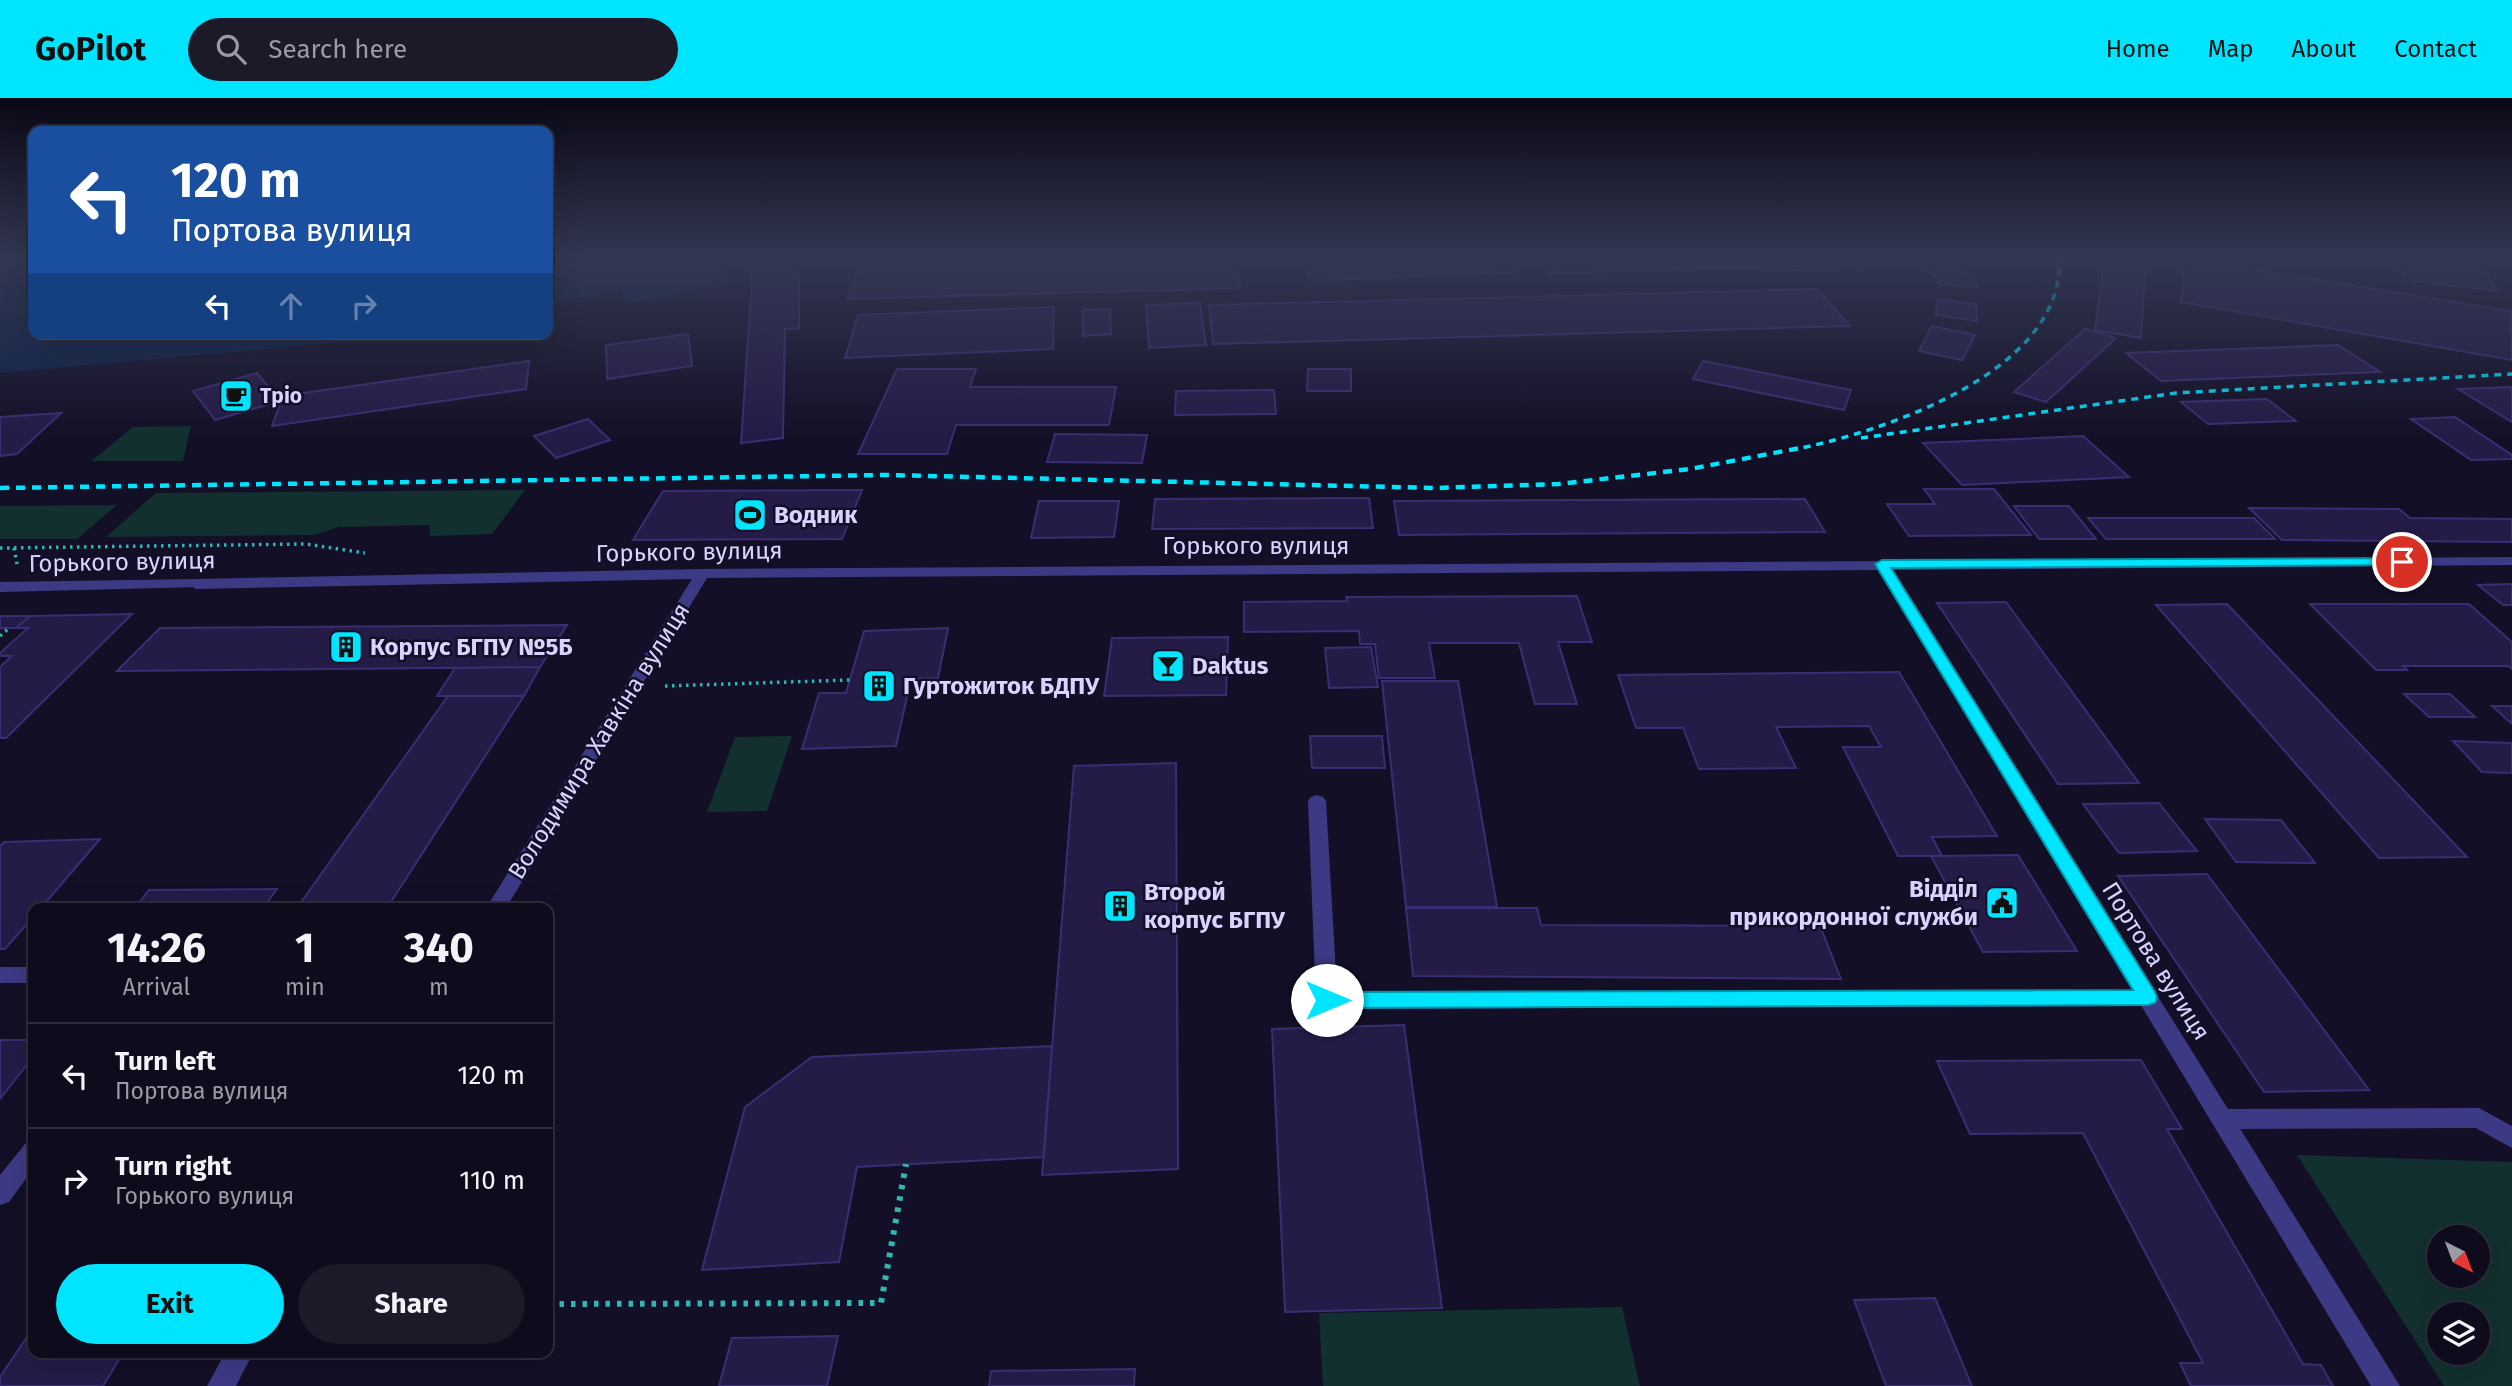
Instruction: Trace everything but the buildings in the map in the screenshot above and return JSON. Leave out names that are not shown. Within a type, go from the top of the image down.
[{"type":"street","name":"Горького вулиця","points":[[0,587],[702,574],[2512,561]]},
{"type":"street","name":"Портова вулиця","points":[[1882,564],[2386,1386]]},
{"type":"street","name":"Володимира Хавкіна вулиця","points":[[499,903],[702,574]]},
{"type":"street","points":[[1317,801],[1327,1000],[2148,998]]},
{"type":"street","points":[[0,975],[28,975]]},
{"type":"street","points":[[2222,1119],[2479,1118],[2512,1138]]},
{"type":"street","points":[[0,1194],[28,1158]]},
{"type":"street","points":[[221,1386],[237,1358]]},
{"type":"path","points":[[0,548],[306,544],[375,555]]},
{"type":"path","points":[[0,636],[9,628]]},
{"type":"path","points":[[633,687],[850,680]]},
{"type":"path","points":[[553,1304],[881,1303],[906,1164]]},
{"type":"green space","points":[[191,426],[183,461],[91,461],[133,427]]},
{"type":"green space","points":[[525,490],[492,534],[430,536],[430,525],[339,527],[314,535],[106,537],[156,493]]},
{"type":"green space","points":[[117,505],[77,539],[0,539],[0,506]]},
{"type":"green space","points":[[792,736],[767,811],[707,812],[735,737]]},
{"type":"green space","points":[[2297,1155],[2512,1162],[2512,1386],[2444,1386],[2431,1365],[2490,1365],[2490,1302],[2427,1302],[2427,1359]]},
{"type":"green space","points":[[1622,1307],[1640,1386],[1323,1386],[1319,1313]]},
{"type":"water","points":[[0,319],[28,319],[28,340],[366,340],[0,373]]},
{"type":"railway","points":[[1791,450],[1872,429],[1917,412],[1961,390],[2001,365],[2032,334],[2041,319]]},
{"type":"railway","points":[[1861,438],[2176,393],[2512,374]]},
{"type":"railway","points":[[0,488],[887,475],[1436,488],[1559,484],[1690,469],[1800,448]]},
{"type":"place","name":"Тріо","points":[[236,396]]},
{"type":"place","name":"Водник","points":[[750,515]]},
{"type":"place","name":"Корпус БГПУ №5Б","points":[[346,647]]},
{"type":"place","name":"Daktus","points":[[1168,666]]},
{"type":"place","name":"Гуртожиток БДПУ","points":[[879,686]]},
{"type":"place","name":"Відділ прикордонної служби","points":[[2002,903]]},
{"type":"place","name":"Второй корпус БГПУ","points":[[1120,906]]},
{"type":"route","points":[[1327,1000],[2148,998],[1882,564],[2402,562]]}]
